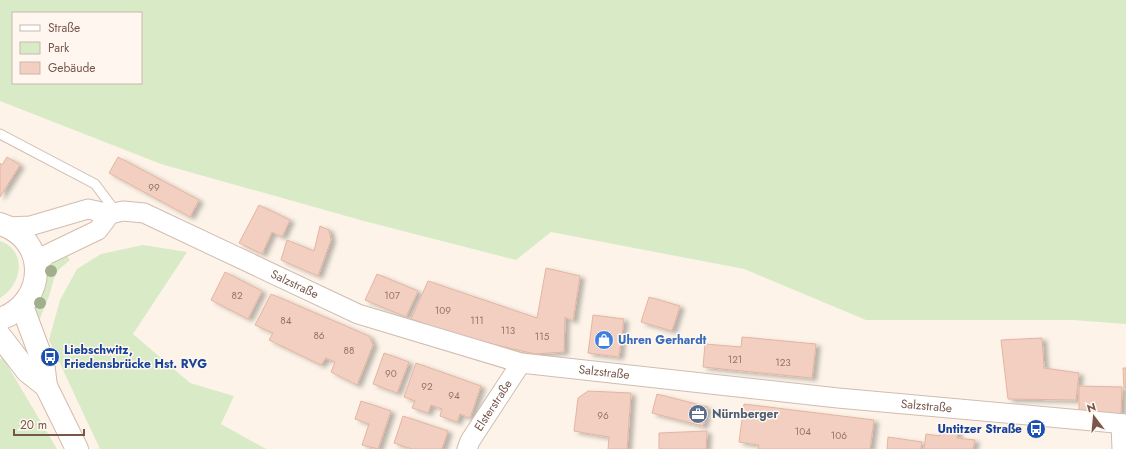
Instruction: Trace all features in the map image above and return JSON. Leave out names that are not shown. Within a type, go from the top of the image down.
[{"type":"main road","points":[[0,319],[22,306],[32,291],[36,278],[36,266],[33,254],[27,243],[18,234],[4,226]]},
{"type":"main road","points":[[22,306],[43,362],[46,386],[77,449]]},
{"type":"main road","points":[[0,336],[27,371],[46,386]]},
{"type":"street","name":"Salzstraße","points":[[4,226],[30,226],[88,209],[113,213],[123,211],[144,213],[358,314],[521,363],[830,397],[1124,424]]},
{"type":"street","points":[[36,266],[46,255],[98,230],[113,213]]},
{"type":"street","name":"Elsterstraße","points":[[467,449],[470,441],[521,363]]},
{"type":"street","points":[[1122,449],[1124,424]]},
{"type":"lane","points":[[0,134],[95,184],[113,213]]},
{"type":"green space","points":[[0,0],[1126,0],[1126,324],[1073,320],[866,320],[744,269],[551,232],[516,260],[364,221],[161,164],[0,101]]},
{"type":"green space","points":[[0,241],[9,246],[15,252],[19,268],[13,285],[0,298]]},
{"type":"green space","points":[[143,245],[187,252],[133,334],[190,383],[234,396],[221,424],[266,449],[100,449],[49,340],[60,300],[77,269],[101,254]]},
{"type":"green space","points":[[66,254],[70,260],[56,272],[49,296],[39,321],[33,305],[44,269]]},
{"type":"green space","points":[[3,358],[57,449],[0,449],[0,359]]},
{"type":"building","points":[[7,157],[20,165],[0,197],[0,163],[2,165]]},
{"type":"building","points":[[118,157],[199,200],[190,217],[109,173]]},
{"type":"building","points":[[259,205],[290,220],[282,237],[272,232],[262,254],[239,243]]},
{"type":"building","points":[[320,226],[329,230],[331,240],[318,276],[281,260],[287,240],[314,251]]},
{"type":"building","points":[[546,268],[580,276],[573,321],[565,317],[564,352],[535,354],[459,336],[411,319],[428,281],[537,318]]},
{"type":"building","points":[[225,272],[262,291],[248,319],[211,300]]},
{"type":"building","points":[[377,274],[418,291],[406,317],[365,300]]},
{"type":"building","points":[[271,294],[369,336],[373,345],[357,385],[331,372],[335,362],[326,358],[321,365],[269,340],[273,333],[255,325]]},
{"type":"building","points":[[649,297],[680,306],[672,331],[641,322]]},
{"type":"building","points":[[593,315],[624,319],[619,357],[588,353]]},
{"type":"building","points":[[742,337],[816,344],[812,378],[703,367],[705,344],[741,347]]},
{"type":"building","points":[[1042,338],[1044,368],[1079,373],[1076,400],[1008,399],[1001,340]]},
{"type":"building","points":[[384,353],[409,362],[397,393],[373,384]]},
{"type":"building","points":[[416,363],[481,386],[470,418],[460,414],[457,422],[440,416],[442,409],[431,405],[428,413],[412,408],[415,401],[404,397]]},
{"type":"building","points":[[1123,368],[1126,368],[1126,388],[1124,388]]},
{"type":"building","points":[[1079,386],[1122,387],[1121,414],[1079,414]]},
{"type":"building","points":[[588,391],[631,393],[627,449],[608,449],[609,437],[574,431],[578,398]]},
{"type":"building","points":[[657,394],[708,407],[703,426],[652,413]]},
{"type":"building","points":[[361,401],[391,411],[378,449],[362,445],[369,424],[355,419]]},
{"type":"building","points":[[744,404],[874,420],[870,449],[758,449],[759,445],[739,442]]},
{"type":"building","points":[[403,416],[448,431],[442,449],[412,449],[394,443]]},
{"type":"building","points":[[941,428],[958,430],[957,438],[975,440],[973,449],[924,449],[926,434],[940,436]]},
{"type":"building","points":[[707,431],[706,449],[659,449],[659,433]]},
{"type":"building","points":[[888,437],[922,442],[921,449],[887,449]]},
{"type":"place","name":"Uhren Gerhardt","points":[[604,340]]},
{"type":"place","name":"Liebschwitz, Friedensbrücke Hst. RVG","points":[[50,357]]},
{"type":"place","name":"Nürnberger","points":[[698,414]]},
{"type":"place","name":"Untitzer Straße","points":[[1036,429]]}]
